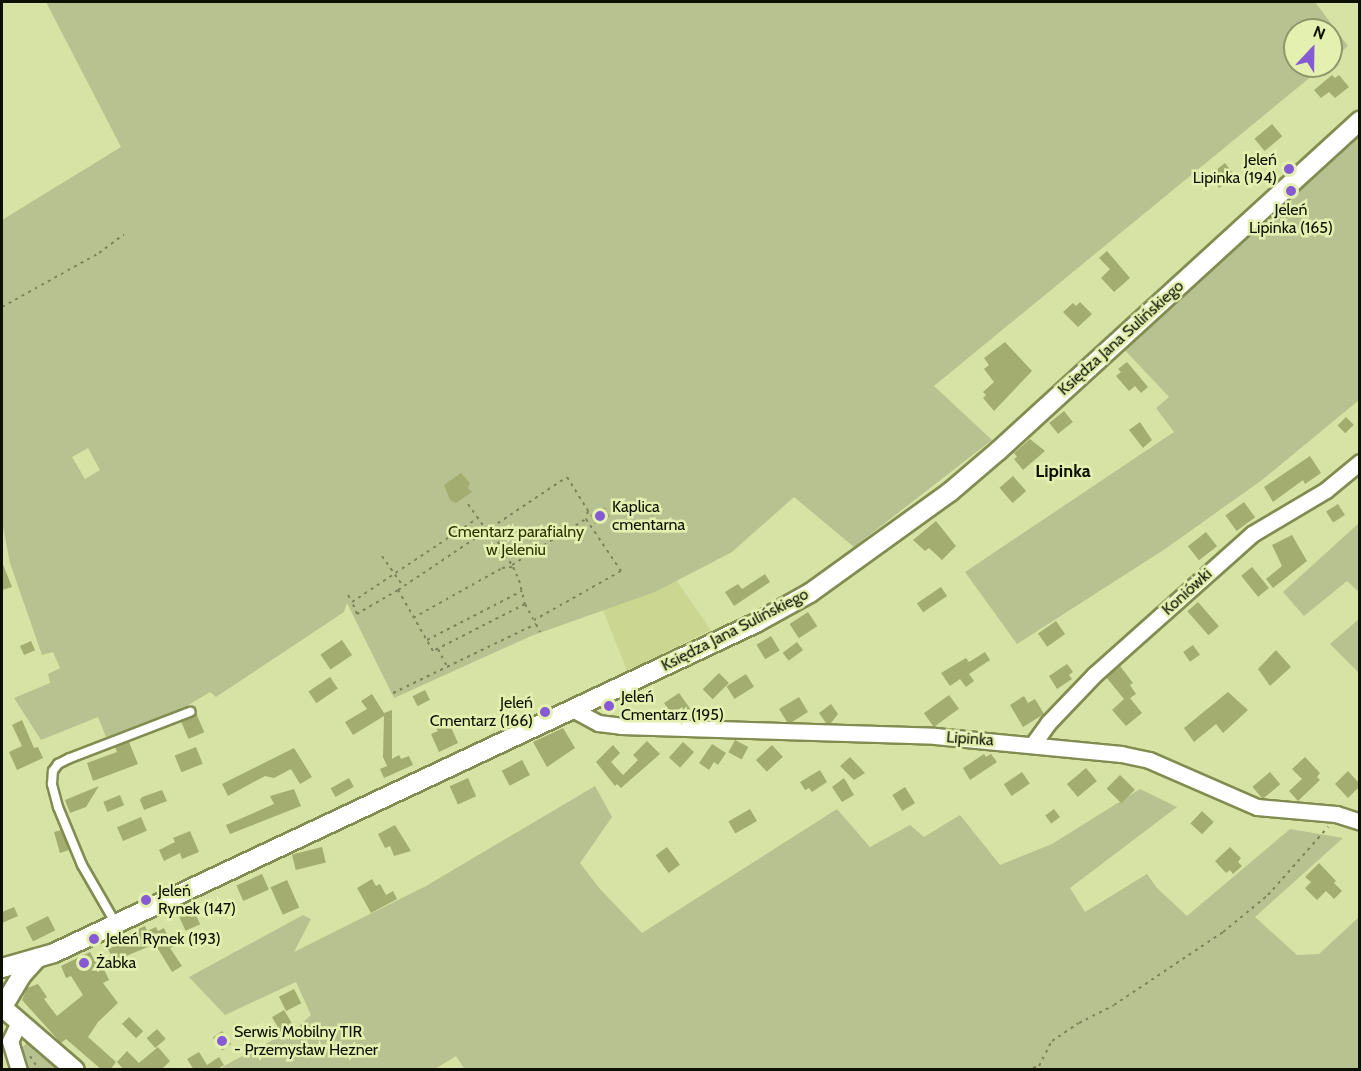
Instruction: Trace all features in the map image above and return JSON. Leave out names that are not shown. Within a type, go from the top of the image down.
[{"type":"street","name":"Księdza Jana Sulińskiego","points":[[2,968],[38,958],[116,924],[756,623],[810,593],[950,492],[1359,121]]},
{"type":"street","name":"Koniówki","points":[[1033,744],[1048,723],[1095,674],[1252,534],[1326,490],[1359,462]]},
{"type":"street","name":"Lipinka","points":[[572,709],[598,723],[621,726],[935,736],[1121,754],[1149,760],[1257,807],[1335,814],[1359,822]]},
{"type":"street","points":[[38,958],[21,976],[2,1008],[75,1070]]},
{"type":"street","points":[[19,1022],[10,1041],[19,1070]]},
{"type":"lane","points":[[116,924],[88,878],[77,854],[58,807],[52,784],[52,771],[58,764],[70,758],[190,712]]},
{"type":"path","points":[[2,307],[99,253],[124,234]]},
{"type":"path","points":[[348,595],[357,614],[398,590],[567,477],[588,511],[586,519],[512,566],[502,568],[413,618]]},
{"type":"path","points":[[468,504],[490,529],[512,566],[525,604],[540,632]]},
{"type":"path","points":[[352,602],[478,518]]},
{"type":"path","points":[[534,620],[621,572],[586,519]]},
{"type":"path","points":[[382,556],[403,586]]},
{"type":"path","points":[[398,590],[434,651],[525,604]]},
{"type":"path","points":[[427,640],[522,591]]},
{"type":"path","points":[[393,693],[446,665],[536,624]]},
{"type":"path","points":[[437,649],[446,665]]},
{"type":"path","points":[[1026,1070],[1039,1066],[1052,1041],[1188,957],[1259,902],[1302,860],[1329,827],[1335,814]]},
{"type":"path","points":[[15,1055],[39,1070]]},
{"type":"shaded area","points":[[676,580],[711,630],[627,671],[603,610],[655,592]]},
{"type":"green space","name":"Cmentarz parafialny w Jeleniu","points":[[46,2],[1315,2],[1327,18],[1283,18],[1283,78],[1309,78],[934,386],[992,440],[854,547],[794,497],[732,552],[655,592],[531,636],[394,698],[347,603],[344,612],[216,697],[210,692],[180,710],[106,737],[98,717],[41,740],[14,698],[50,683],[48,674],[60,668],[53,652],[42,655],[10,563],[2,522],[2,220],[121,147]],"holes":[[[88,448],[100,470],[85,479],[72,457]]]},
{"type":"green space","points":[[1343,39],[1348,46],[1343,50]]},
{"type":"green space","points":[[1359,131],[1359,400],[1262,480],[1165,549],[1017,644],[965,572],[1174,432],[1156,408],[1169,397],[1122,347]]},
{"type":"green space","points":[[1359,523],[1359,592],[1347,581],[1304,616],[1283,592]]},
{"type":"green space","points":[[1359,619],[1359,673],[1330,644]]},
{"type":"green space","points":[[595,786],[612,817],[580,863],[600,889],[642,933],[837,809],[870,847],[910,825],[924,837],[960,815],[1000,865],[1052,844],[1140,789],[1177,807],[1070,888],[1085,912],[1147,874],[1157,888],[1187,916],[1290,829],[1343,838],[1255,917],[1297,955],[1319,954],[1359,917],[1359,1069],[465,1070],[456,1056],[435,1069],[224,1069],[222,1067],[299,1026],[311,1015],[296,982],[225,1015],[189,977],[303,915],[311,919],[294,952],[426,886]]},
{"type":"green space","points":[[28,1042],[62,1069],[26,1069],[19,1050]]},
{"type":"building","points":[[1328,78],[1342,78],[1349,87],[1335,98],[1329,92],[1321,98],[1314,90]]},
{"type":"building","points":[[1272,124],[1282,136],[1265,151],[1254,139]]},
{"type":"building","points":[[1225,163],[1235,176],[1219,188],[1209,175]]},
{"type":"building","points":[[1107,251],[1130,278],[1114,292],[1101,278],[1110,269],[1099,258]]},
{"type":"building","points":[[1080,302],[1092,314],[1078,327],[1063,312],[1073,303],[1076,306]]},
{"type":"building","points":[[1005,342],[1032,371],[994,411],[983,398],[986,395],[983,392],[994,382],[984,369],[989,365],[984,358]]},
{"type":"building","points":[[1127,362],[1148,387],[1141,393],[1135,386],[1129,391],[1116,376],[1121,372],[1118,369]]},
{"type":"building","points":[[1064,411],[1073,422],[1058,434],[1049,423]]},
{"type":"building","points":[[1346,417],[1354,425],[1345,433],[1338,425]]},
{"type":"building","points":[[1140,422],[1152,440],[1143,448],[1129,430]]},
{"type":"building","points":[[1030,439],[1045,451],[1023,470],[1014,459],[1017,457],[1014,453]]},
{"type":"building","points":[[1310,456],[1321,473],[1305,484],[1303,480],[1273,502],[1264,487]]},
{"type":"building","points":[[461,473],[470,483],[468,488],[472,492],[456,503],[450,500],[444,485]]},
{"type":"building","points":[[1013,476],[1026,491],[1013,503],[999,488]]},
{"type":"building","points":[[1244,502],[1255,517],[1237,531],[1225,516]]},
{"type":"building","points":[[1338,504],[1345,515],[1333,522],[1326,511]]},
{"type":"building","name":"Kaplica cmentarna","points":[[605,507],[610,517],[595,525],[590,515]]},
{"type":"building","points":[[936,521],[956,546],[942,560],[929,548],[925,551],[913,540]]},
{"type":"building","points":[[1206,532],[1217,546],[1199,560],[1188,546]]},
{"type":"building","points":[[1292,535],[1307,561],[1273,588],[1266,579],[1282,566],[1272,545]]},
{"type":"building","points":[[2,562],[12,587],[2,590]]},
{"type":"building","points":[[1252,567],[1269,588],[1258,597],[1241,576]]},
{"type":"building","points":[[765,574],[770,582],[734,606],[725,592],[738,584],[742,589]]},
{"type":"building","points":[[941,587],[947,596],[923,612],[917,603]]},
{"type":"building","points":[[1198,602],[1219,626],[1208,635],[1187,611]]},
{"type":"building","points":[[808,612],[817,626],[799,638],[790,624]]},
{"type":"building","points":[[1056,621],[1065,634],[1047,647],[1038,634]]},
{"type":"building","points":[[771,636],[780,651],[765,659],[756,645]]},
{"type":"building","points":[[342,640],[352,655],[331,669],[320,655]]},
{"type":"building","points":[[31,641],[35,650],[24,655],[20,646]]},
{"type":"building","points":[[797,642],[803,650],[789,661],[783,653]]},
{"type":"building","points":[[1193,645],[1200,655],[1190,662],[1183,652]]},
{"type":"building","points":[[1276,650],[1291,667],[1270,686],[1258,669]]},
{"type":"building","points":[[985,652],[990,660],[969,674],[974,681],[966,687],[960,679],[950,686],[941,673],[966,658],[969,662]]},
{"type":"building","points":[[1067,664],[1073,672],[1069,675],[1072,679],[1057,689],[1049,676]]},
{"type":"building","points":[[1120,666],[1133,683],[1130,685],[1136,694],[1130,698],[1142,713],[1126,726],[1112,710],[1124,699],[1106,677]]},
{"type":"building","points":[[719,673],[729,683],[713,699],[703,689]]},
{"type":"building","points":[[746,674],[754,687],[734,699],[726,686]]},
{"type":"building","points":[[330,677],[338,689],[316,703],[308,692]]},
{"type":"building","points":[[425,690],[430,700],[418,706],[413,696]]},
{"type":"building","points":[[1228,692],[1248,710],[1223,733],[1216,724],[1194,742],[1184,728]]},
{"type":"building","points":[[679,693],[691,710],[675,718],[664,703]]},
{"type":"building","points":[[372,694],[384,713],[392,710],[392,759],[399,755],[401,759],[409,756],[413,765],[384,778],[380,769],[387,766],[383,757],[384,716],[353,735],[345,722],[367,709],[361,701]]},
{"type":"building","points":[[949,695],[959,709],[934,727],[924,713]]},
{"type":"building","points":[[1024,696],[1028,703],[1035,699],[1044,714],[1023,727],[1010,705]]},
{"type":"building","points":[[799,697],[808,712],[792,722],[787,722],[779,709]]},
{"type":"building","points":[[831,704],[838,714],[831,723],[826,723],[819,713]]},
{"type":"building","points":[[196,713],[204,732],[189,739],[180,720]]},
{"type":"building","points":[[22,720],[34,748],[38,747],[43,758],[17,770],[9,752],[22,746],[12,725]]},
{"type":"building","points":[[444,723],[446,727],[450,725],[458,743],[439,752],[431,734],[438,731],[435,727]]},
{"type":"building","points":[[563,728],[575,748],[547,767],[533,742]]},
{"type":"building","points":[[735,740],[748,747],[742,759],[728,752]]},
{"type":"building","points":[[647,741],[660,754],[621,788],[617,784],[615,786],[596,762],[613,745],[620,753],[611,762],[623,775],[638,760],[633,755]]},
{"type":"building","points":[[129,742],[138,764],[93,781],[87,763],[117,752],[115,747]]},
{"type":"building","points":[[683,742],[694,752],[680,768],[669,758]]},
{"type":"building","points":[[712,744],[726,753],[718,765],[714,762],[709,770],[699,763]]},
{"type":"building","points":[[772,745],[783,757],[767,772],[756,760]]},
{"type":"building","points":[[196,747],[203,764],[181,772],[175,756]]},
{"type":"building","points":[[294,748],[312,777],[300,784],[291,769],[274,778],[265,776],[228,796],[222,784]]},
{"type":"building","points":[[984,754],[986,757],[991,754],[997,762],[970,780],[963,768]]},
{"type":"building","points":[[850,757],[865,773],[854,780],[840,766]]},
{"type":"building","points":[[1305,757],[1320,773],[1317,777],[1320,780],[1298,801],[1289,791],[1302,779],[1292,769]]},
{"type":"building","points":[[522,760],[530,775],[510,786],[502,771]]},
{"type":"building","points":[[1086,768],[1097,781],[1078,797],[1067,784]]},
{"type":"building","points":[[820,770],[827,782],[812,792],[809,788],[805,790],[800,782]]},
{"type":"building","points":[[1348,771],[1359,783],[1359,787],[1348,798],[1335,784]]},
{"type":"building","points":[[1022,772],[1030,784],[1012,796],[1004,784]]},
{"type":"building","points":[[1270,772],[1280,784],[1263,799],[1252,787]]},
{"type":"building","points":[[1120,775],[1135,790],[1121,803],[1107,788]]},
{"type":"building","points":[[349,778],[354,787],[335,797],[331,788]]},
{"type":"building","points":[[468,778],[476,796],[458,804],[450,786]]},
{"type":"building","points":[[844,778],[854,795],[842,802],[832,787]]},
{"type":"building","points":[[99,786],[86,807],[70,813],[65,800]]},
{"type":"building","points":[[905,787],[915,803],[902,811],[892,795]]},
{"type":"building","points":[[294,789],[301,806],[230,834],[226,825],[274,804],[270,796]]},
{"type":"building","points":[[162,790],[167,801],[144,810],[140,800],[142,797]]},
{"type":"building","points":[[120,795],[124,805],[107,812],[103,802]]},
{"type":"building","points":[[750,809],[757,821],[735,834],[728,822]]},
{"type":"building","points":[[1054,809],[1060,817],[1051,824],[1045,816]]},
{"type":"building","points":[[1202,811],[1214,822],[1202,834],[1190,823]]},
{"type":"building","points":[[141,817],[147,831],[123,841],[117,827]]},
{"type":"building","points":[[395,825],[411,851],[394,856],[390,846],[385,848],[378,834]]},
{"type":"building","points":[[61,830],[69,850],[60,853],[54,832]]},
{"type":"building","points":[[190,831],[199,852],[182,859],[180,853],[164,861],[159,850],[175,842],[173,838]]},
{"type":"building","points":[[322,847],[326,863],[296,870],[292,854]]},
{"type":"building","points":[[667,847],[680,865],[669,873],[656,855]]},
{"type":"building","points":[[1230,847],[1241,858],[1238,862],[1242,866],[1233,874],[1230,870],[1226,873],[1215,861]]},
{"type":"building","points":[[1319,863],[1342,891],[1334,899],[1326,891],[1317,900],[1305,888],[1311,882],[1305,877]]},
{"type":"building","points":[[262,874],[269,890],[243,901],[236,885]]},
{"type":"building","points":[[372,879],[376,886],[380,884],[386,895],[393,891],[397,899],[371,913],[357,888]]},
{"type":"building","points":[[287,880],[299,907],[283,915],[271,887]]},
{"type":"building","points":[[192,906],[200,924],[186,931],[177,913]]},
{"type":"building","points":[[14,907],[18,916],[2,923],[2,912]]},
{"type":"building","points":[[48,916],[55,930],[33,942],[26,927]]},
{"type":"building","points":[[145,926],[147,931],[156,927],[158,931],[164,928],[168,937],[173,936],[177,944],[170,948],[182,966],[172,972],[155,944],[114,961],[108,949],[132,938],[129,933]]},
{"type":"building","points":[[90,952],[96,963],[100,961],[109,980],[103,983],[118,1003],[98,1022],[88,1037],[116,1062],[110,1070],[102,1070],[66,1039],[61,1043],[22,1000],[27,988],[38,984],[47,997],[44,999],[57,1016],[83,995],[71,976],[66,978],[61,966]]},
{"type":"building","points":[[294,989],[301,1003],[286,1011],[279,997]]},
{"type":"building","points":[[284,1010],[296,1030],[284,1037],[272,1017]]},
{"type":"building","points":[[129,1017],[143,1031],[136,1038],[122,1024]]},
{"type":"building","points":[[157,1029],[166,1039],[155,1048],[147,1038]]},
{"type":"building","name":"Serwis Mobilny TIR - Przemysław Hezner","points":[[222,1031],[231,1044],[222,1050],[213,1037]]},
{"type":"building","points":[[158,1047],[170,1061],[161,1070],[124,1070],[117,1062],[127,1051],[139,1063]]},
{"type":"building","points":[[199,1052],[207,1065],[219,1057],[224,1065],[216,1070],[194,1070],[187,1059]]},
{"type":"place","name":"Jeleń Lipinka (194)","points":[[1289,169]]},
{"type":"place","name":"Jeleń Lipinka (165)","points":[[1291,191]]},
{"type":"place","name":"Kaplica cmentarna","points":[[600,516]]},
{"type":"place","name":"Jeleń Cmentarz (195)","points":[[609,706]]},
{"type":"place","name":"Jeleń Cmentarz (166)","points":[[545,712]]},
{"type":"place","name":"Jeleń Rynek (147)","points":[[146,900]]},
{"type":"place","name":"Jeleń Rynek (193)","points":[[94,939]]},
{"type":"place","name":"Żabka","points":[[84,963]]},
{"type":"place","name":"Serwis Mobilny TIR - Przemysław Hezner","points":[[222,1041]]},
{"type":"district","name":"Lipinka","points":[[1063,471]]}]
